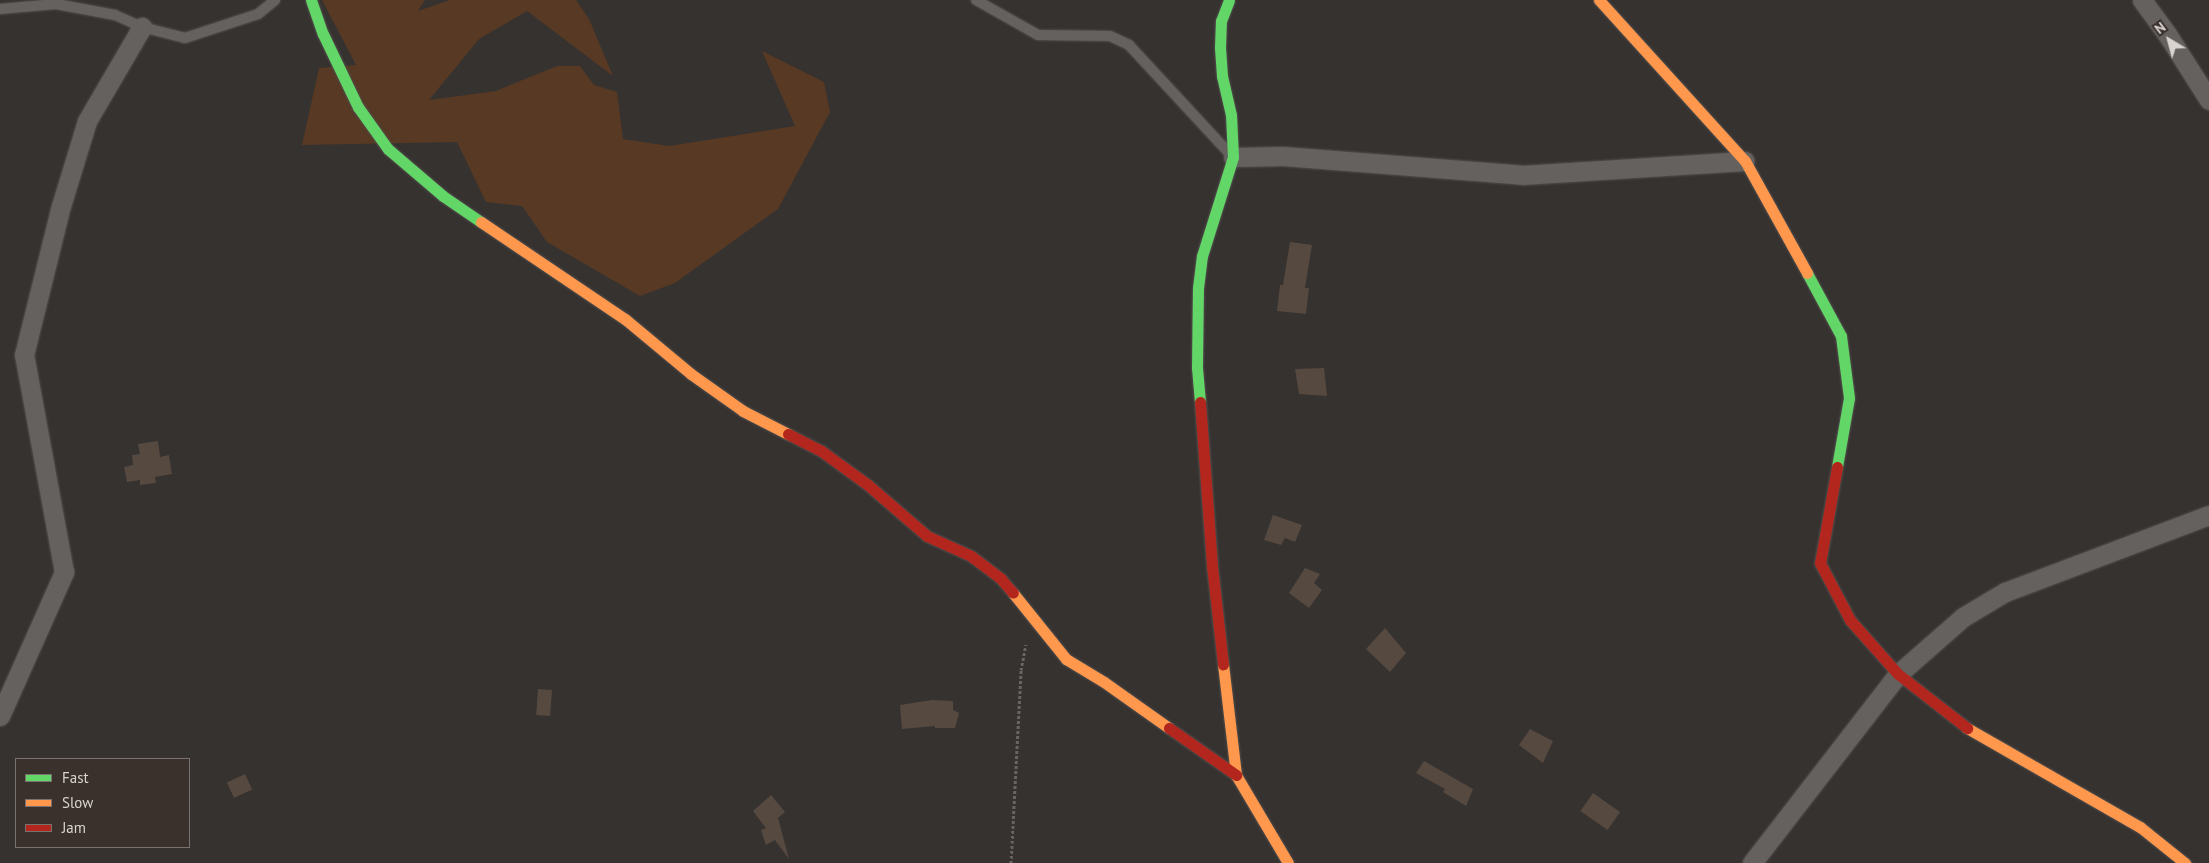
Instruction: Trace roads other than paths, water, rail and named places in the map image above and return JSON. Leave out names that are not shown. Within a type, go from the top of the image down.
[{"type":"street","points":[[312,0],[323,34],[358,107],[388,149],[443,196],[625,320],[691,374],[743,411],[820,450],[868,485],[927,536],[971,556],[1001,579],[1066,659],[1104,682],[1236,775]]},
{"type":"street","points":[[1229,0],[1221,21],[1220,48],[1222,76],[1230,115],[1233,157],[1202,256],[1198,288],[1197,366],[1212,566],[1236,775],[1288,863]]},
{"type":"street","points":[[1599,0],[1745,161],[1841,336],[1849,398],[1820,563],[1850,620],[1898,674],[1972,732],[2140,827],[2185,863]]},
{"type":"street","points":[[2142,0],[2167,34],[2209,100]]},
{"type":"street","points":[[0,716],[64,572],[24,355],[61,206],[87,121],[142,27]]},
{"type":"street","points":[[1233,157],[1283,156],[1522,175],[1745,161]]},
{"type":"street","points":[[1752,863],[1898,674],[1964,617],[2005,592],[2209,515]]},
{"type":"lane","points":[[0,9],[56,4],[115,14],[142,27],[184,38],[258,14],[275,0]]},
{"type":"lane","points":[[976,0],[1038,34],[1110,36],[1129,45],[1233,157]]}]
